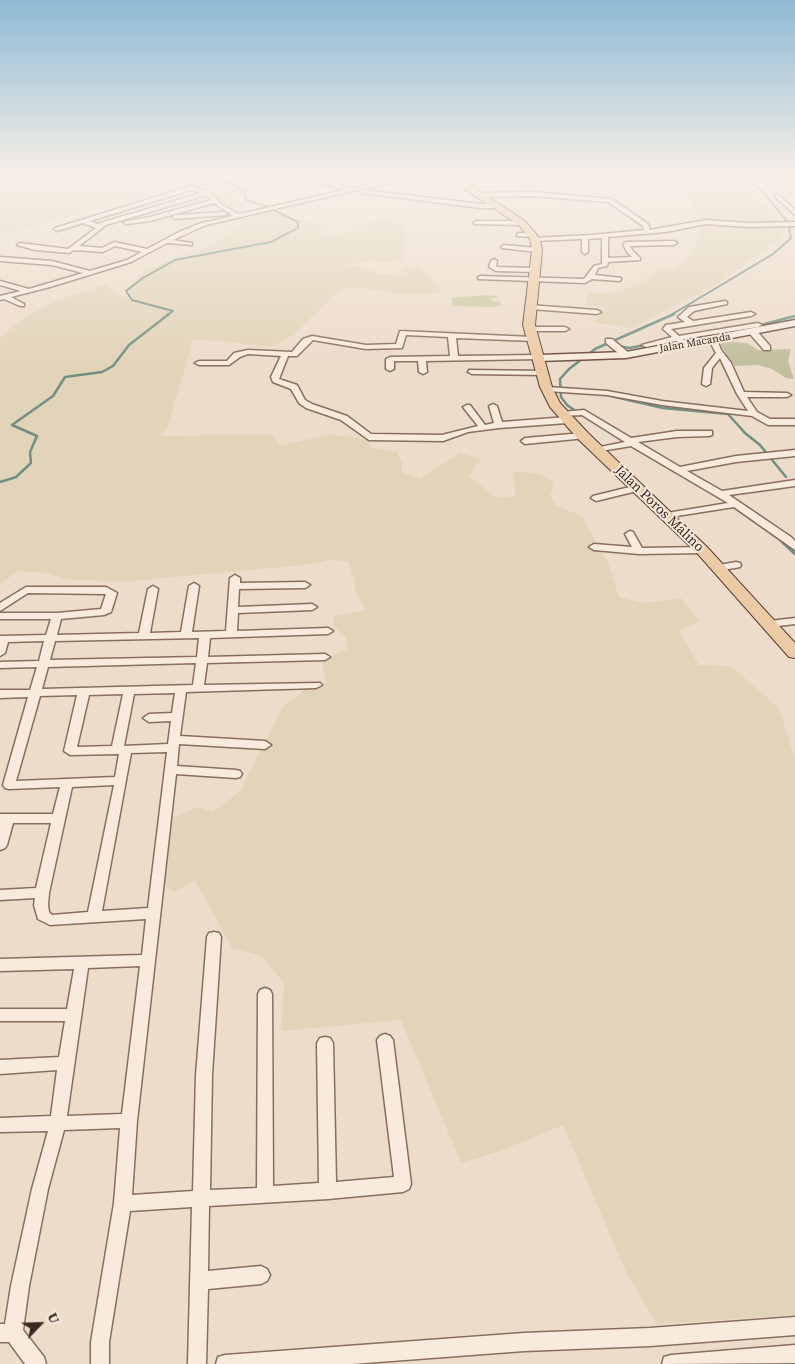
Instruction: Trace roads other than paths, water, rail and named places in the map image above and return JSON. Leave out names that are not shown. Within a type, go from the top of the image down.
[{"type":"main road","points":[[531,334],[531,308],[537,250],[535,240]]},
{"type":"main road","name":"Jalan Poros Malino","points":[[531,334],[543,373],[555,389],[554,404],[567,416],[583,436],[702,550],[795,653]]},
{"type":"street","points":[[55,264],[84,240]]},
{"type":"street","points":[[585,240],[585,252]]},
{"type":"street","points":[[494,261],[492,267],[496,269],[586,281],[596,267],[605,265],[606,240]]},
{"type":"street","points":[[2,297],[29,291],[129,261],[167,241],[190,244]]},
{"type":"street","points":[[605,260],[638,259],[629,251],[626,244],[674,243]]},
{"type":"street","points":[[20,245],[35,248],[103,250],[115,244],[148,251]]},
{"type":"street","points":[[504,247],[537,250]]},
{"type":"street","points":[[0,259],[55,264],[91,273]]},
{"type":"street","points":[[480,278],[534,274]]},
{"type":"street","points":[[590,277],[619,279]]},
{"type":"street","points":[[0,284],[29,291]]},
{"type":"street","points":[[2,297],[22,305]]},
{"type":"street","points":[[691,323],[682,317],[692,309],[725,303]]},
{"type":"street","points":[[531,308],[597,312]]},
{"type":"street","points":[[681,341],[667,328],[751,314]]},
{"type":"street","name":"Jalan Macanda","points":[[539,357],[595,358],[626,355],[681,341],[713,340],[756,328],[795,323]]},
{"type":"street","points":[[646,344],[681,341],[756,328],[767,348]]},
{"type":"street","points":[[199,363],[230,363],[237,355],[248,352],[294,354],[309,338],[323,336],[366,347],[399,346],[403,333],[531,334],[565,329]]},
{"type":"street","points":[[452,336],[454,359]]},
{"type":"street","points":[[713,340],[719,354],[729,368],[754,414]]},
{"type":"street","points":[[613,343],[626,355]]},
{"type":"street","points":[[390,369],[390,359],[454,359],[491,351],[539,357]]},
{"type":"street","points":[[706,384],[708,368],[719,354]]},
{"type":"street","points":[[285,355],[275,377],[276,380],[294,387],[302,401],[309,406],[344,418],[369,437],[443,438],[499,425],[584,412],[631,442],[721,494],[730,505],[788,539],[795,547]]},
{"type":"street","points":[[422,359],[423,372]]},
{"type":"street","points":[[472,372],[543,373]]},
{"type":"street","points":[[555,389],[607,393],[662,403],[754,414],[768,422],[795,422]]},
{"type":"street","points":[[742,394],[787,395]]},
{"type":"street","points":[[493,406],[499,425]]},
{"type":"street","points":[[467,407],[483,428]]},
{"type":"street","points":[[598,450],[677,434],[709,433]]},
{"type":"street","points":[[525,441],[583,436]]},
{"type":"street","points":[[443,438],[450,447]]},
{"type":"street","points":[[679,470],[736,459],[795,453]]},
{"type":"street","points":[[721,494],[795,483]]},
{"type":"street","points":[[596,498],[638,488]]},
{"type":"street","points":[[667,516],[730,505]]},
{"type":"street","points":[[630,534],[639,551]]},
{"type":"street","points":[[594,547],[639,551],[702,550]]},
{"type":"street","points":[[718,568],[736,565]]},
{"type":"street","points":[[231,634],[235,582],[305,585]]},
{"type":"street","points":[[186,636],[194,586]]},
{"type":"street","points":[[144,636],[153,589]]},
{"type":"street","points":[[0,608],[26,590],[106,590],[112,593],[108,610],[104,612],[57,616],[0,616]]},
{"type":"street","points":[[233,610],[312,607]]},
{"type":"street","points":[[57,616],[36,693],[5,785],[121,781]]},
{"type":"street","points":[[770,624],[795,621]]},
{"type":"street","points":[[0,653],[1,639],[186,636],[328,631]]},
{"type":"street","points":[[198,688],[205,635]]},
{"type":"street","points":[[0,665],[325,657]]},
{"type":"street","points":[[0,694],[316,685]]},
{"type":"street","points":[[100,1364],[100,1342],[123,1203],[129,1120],[181,689]]},
{"type":"street","points":[[84,691],[70,751],[122,750],[174,744],[265,745]]},
{"type":"street","points":[[94,917],[121,781],[122,750],[129,691]]},
{"type":"street","points":[[149,718],[177,717]]},
{"type":"street","points":[[171,770],[236,774]]},
{"type":"street","points":[[67,783],[42,893],[41,905],[46,920],[154,914]]},
{"type":"street","points":[[0,845],[4,818],[59,819]]},
{"type":"street","points":[[0,895],[42,893]]},
{"type":"street","points":[[197,1364],[204,1075],[214,937]]},
{"type":"street","points":[[0,965],[149,960]]},
{"type":"street","points":[[37,1364],[7,1333],[20,1286],[40,1189],[58,1122],[82,963]]},
{"type":"street","points":[[265,1195],[266,994]]},
{"type":"street","points":[[0,1015],[74,1015]]},
{"type":"street","points":[[123,1203],[328,1191],[403,1184],[385,1040]]},
{"type":"street","points":[[325,1043],[328,1191]]},
{"type":"street","points":[[0,1067],[68,1064]]},
{"type":"street","points":[[0,1125],[129,1120]]},
{"type":"street","points":[[199,1281],[261,1275]]},
{"type":"street","points":[[225,1364],[524,1342],[795,1326]]},
{"type":"street","points":[[671,1364],[795,1354]]},
{"type":"waterway","points":[[167,315],[173,311],[132,300],[126,291],[143,278],[175,260],[276,240]]},
{"type":"waterway","points":[[671,315],[773,254],[789,240]]},
{"type":"waterway","points":[[0,482],[16,477],[31,463],[30,452],[37,436],[12,425],[53,396],[65,377],[102,372],[113,366],[129,345],[169,314]]},
{"type":"waterway","points":[[577,412],[567,405],[561,397],[560,379],[569,369],[595,349],[674,314]]},
{"type":"waterway","points":[[757,326],[795,316]]},
{"type":"waterway","points":[[619,346],[629,348],[645,345]]},
{"type":"waterway","points":[[602,394],[663,408],[728,414],[745,433],[760,445],[786,477]]},
{"type":"waterway","points":[[631,446],[675,472]]},
{"type":"waterway","points":[[724,500],[778,538],[795,554]]}]
